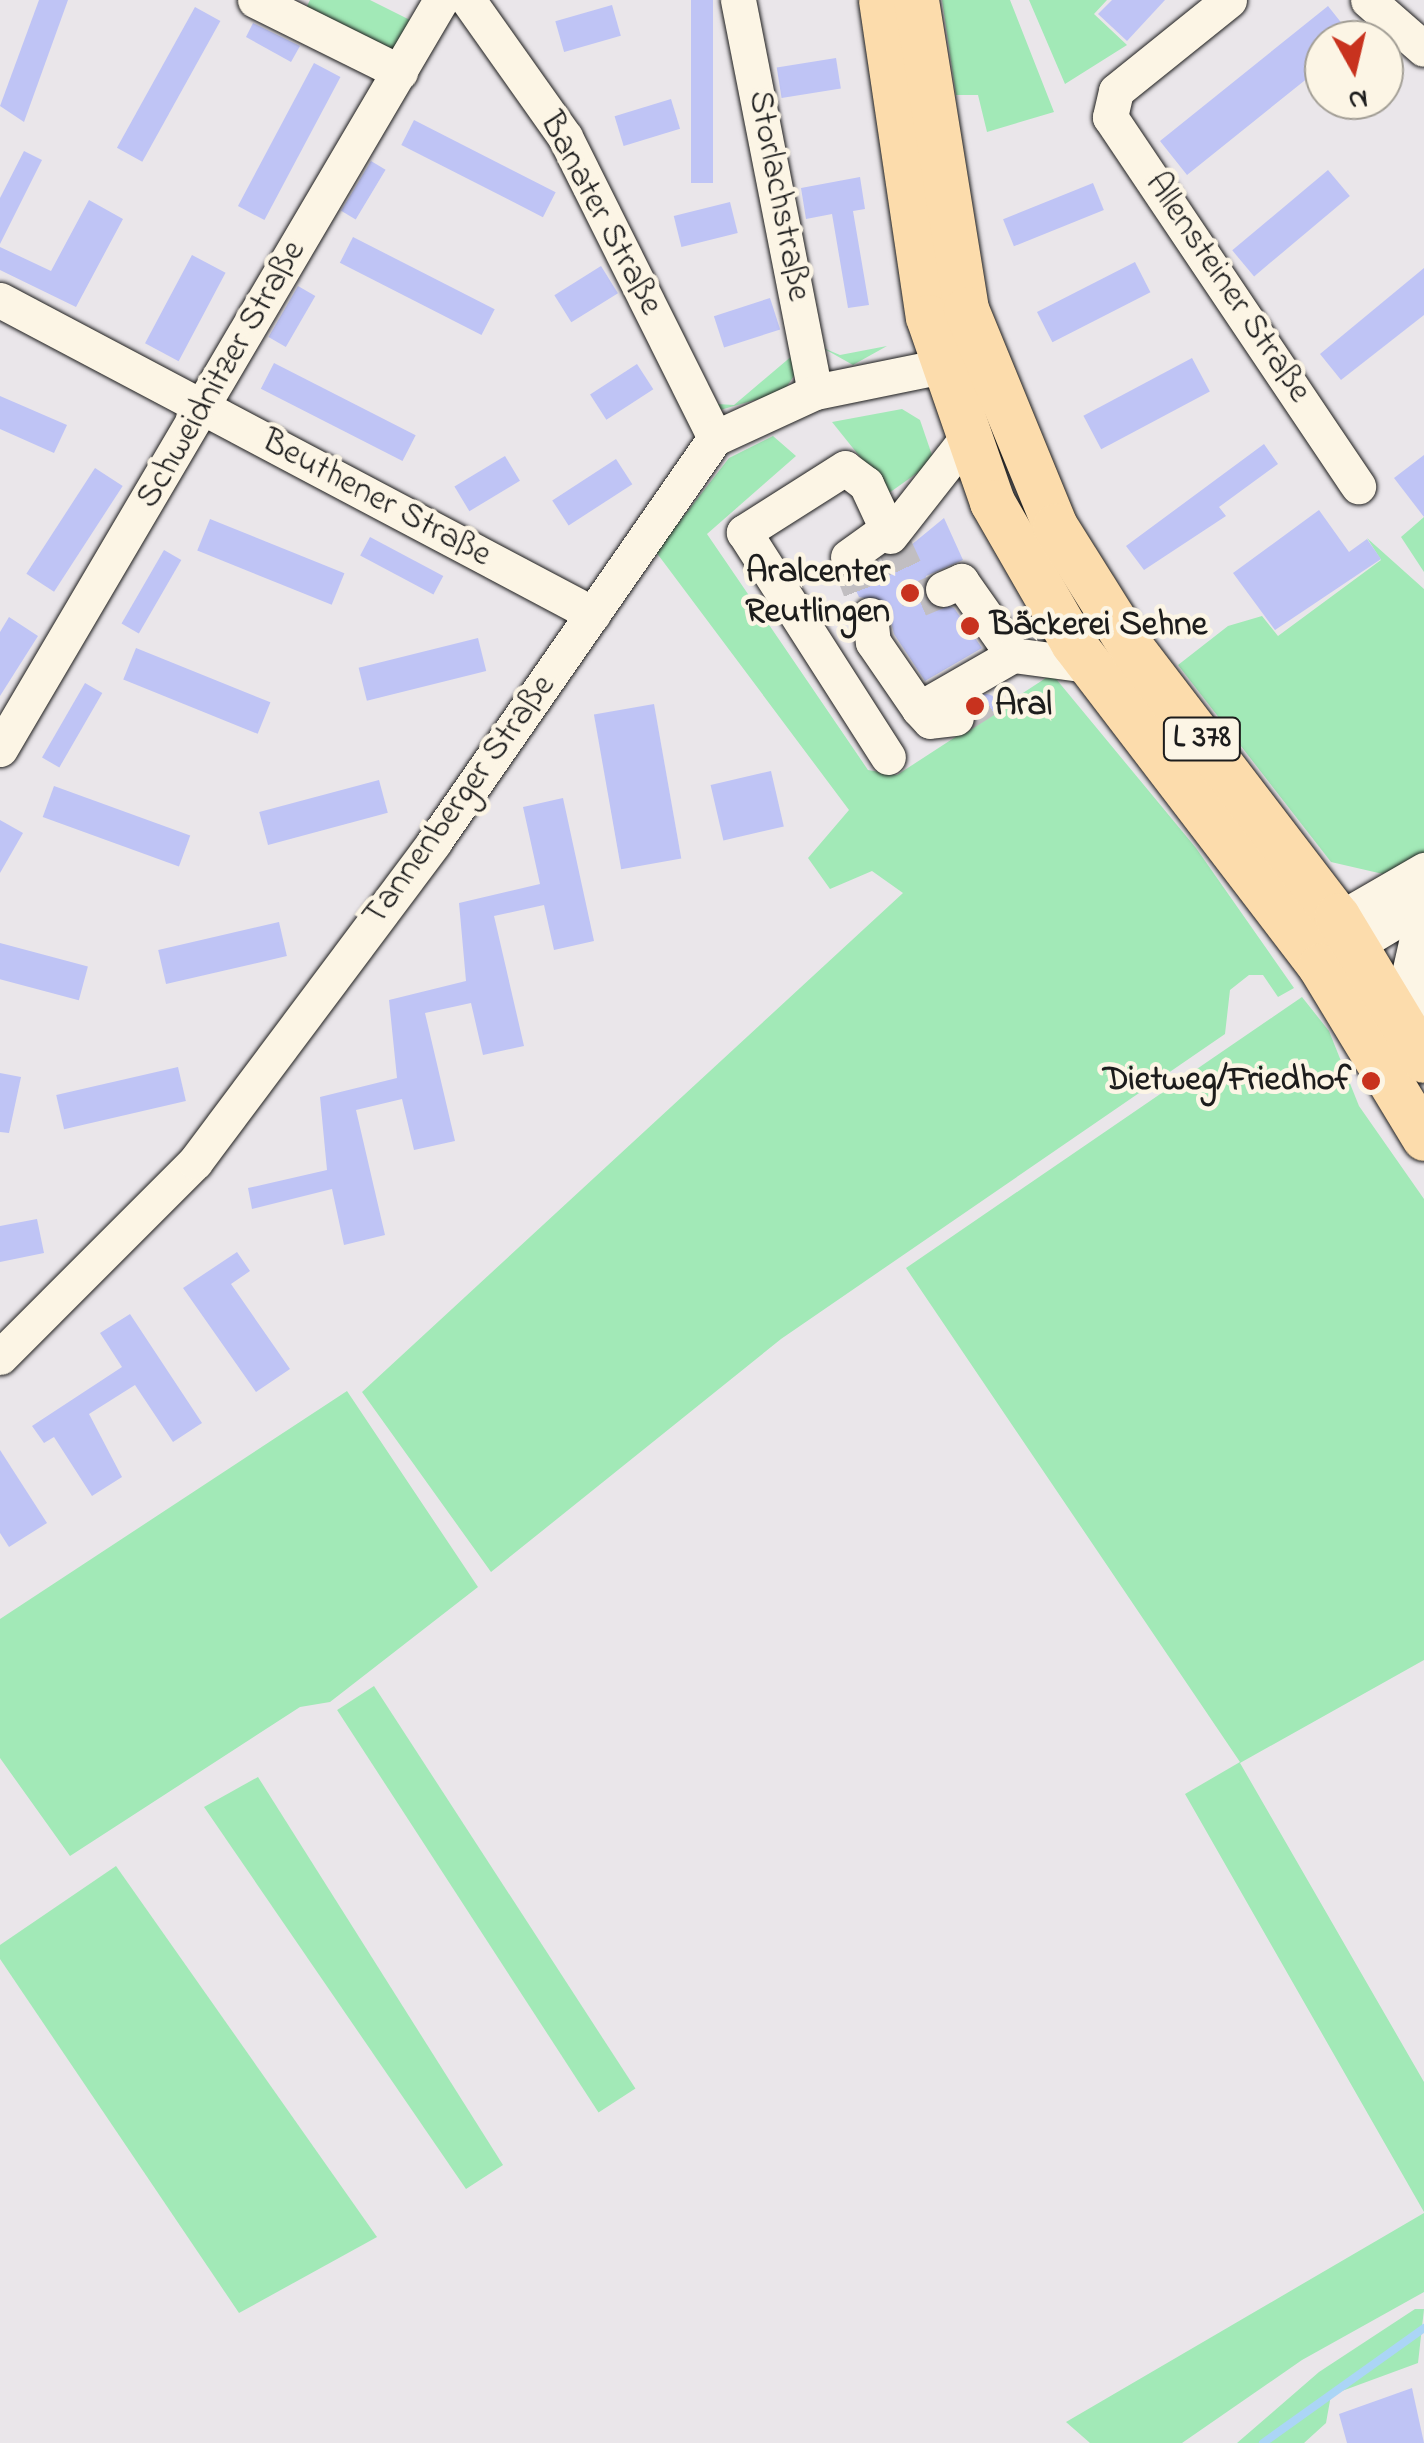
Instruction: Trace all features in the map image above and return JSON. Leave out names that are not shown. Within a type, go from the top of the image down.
[{"type":"main road","name":"L 378","points":[[881,0],[961,362],[1081,572],[1329,943],[1424,1138]]},
{"type":"main road","name":"L 378","points":[[916,0],[961,362],[952,455],[1089,665],[1418,1050]]},
{"type":"street","points":[[255,0],[400,72]]},
{"type":"street","name":"Schweidnitzer Straße","points":[[0,749],[441,0]]},
{"type":"street","name":"Banater Straße","points":[[468,0],[565,137],[715,438]]},
{"type":"street","name":"Storlachstraße","points":[[738,0],[815,392]]},
{"type":"street","name":"Allensteiner Straße","points":[[1228,0],[1100,103],[1358,486]]},
{"type":"street","points":[[1368,0],[1424,49]]},
{"type":"street","name":"Beuthener Straße","points":[[0,300],[592,614]]},
{"type":"street","points":[[715,438],[815,392],[961,362]]},
{"type":"street","name":"Tannenberger Straße","points":[[0,1357],[195,1162],[715,438]]},
{"type":"street","points":[[848,557],[888,532],[952,455]]},
{"type":"street","points":[[888,532],[866,484],[845,468],[744,532],[888,757]]},
{"type":"street","points":[[943,590],[961,581],[1021,658]]},
{"type":"street","points":[[870,615],[873,642],[919,709],[930,721],[956,718]]},
{"type":"street","points":[[994,694],[1021,658]]},
{"type":"street","points":[[919,709],[1021,658],[1089,665]]},
{"type":"street","points":[[1329,943],[1424,870]]},
{"type":"street","points":[[1329,943],[1424,905]]},
{"type":"street","points":[[1418,1050],[1408,978],[1424,905]]},
{"type":"green space","points":[[310,0],[370,0],[422,26],[397,70],[300,20]]},
{"type":"green space","points":[[942,0],[1010,0],[1054,112],[987,132],[978,95],[956,95]]},
{"type":"green space","points":[[1029,0],[1107,0],[1094,14],[1127,45],[1065,84]]},
{"type":"green space","points":[[887,346],[853,365],[821,347],[840,355]]},
{"type":"green space","points":[[793,355],[798,370],[783,392],[720,410],[716,404],[734,405]]},
{"type":"green space","points":[[902,409],[920,420],[934,461],[889,493],[832,422]]},
{"type":"green space","points":[[773,436],[796,456],[707,534],[868,770],[897,775],[1052,674],[1196,848],[1294,988],[1278,997],[1263,975],[1249,975],[1230,990],[1225,1034],[781,1339],[491,1572],[362,1392],[903,893],[872,871],[830,889],[808,858],[849,810],[656,552],[729,458]]},
{"type":"green space","points":[[1424,517],[1424,572],[1401,537]]},
{"type":"green space","points":[[1367,538],[1424,589],[1424,855],[1383,874],[1331,862],[1178,665],[1228,626],[1262,616],[1278,636],[1381,560]]},
{"type":"green space","points":[[1302,997],[1329,1031],[1359,1106],[1424,1199],[1424,1660],[1240,1763],[1424,2082],[1424,2212],[1185,1794],[1240,1762],[906,1268]]},
{"type":"green space","points":[[347,1391],[478,1587],[330,1702],[300,1707],[70,1856],[0,1758],[0,1619]]},
{"type":"green space","points":[[374,1686],[635,2089],[599,2113],[337,1710]]},
{"type":"green space","points":[[258,1777],[503,2165],[466,2189],[204,1807]]},
{"type":"green space","points":[[116,1866],[377,2237],[239,2313],[0,1959],[0,1945]]},
{"type":"green space","points":[[1424,2213],[1424,2292],[1302,2360],[1182,2443],[1090,2443],[1066,2422]]},
{"type":"green space","points":[[1415,2309],[1424,2309],[1418,2363],[1331,2395],[1326,2423],[1304,2443],[1237,2443],[1319,2372]]},
{"type":"building","points":[[39,0],[68,0],[24,122],[0,106]]},
{"type":"building","points":[[691,0],[713,0],[713,183],[691,183]]},
{"type":"building","points":[[1112,0],[1165,0],[1127,41],[1098,14]]},
{"type":"building","points":[[612,5],[621,36],[564,52],[555,21]]},
{"type":"building","points":[[1328,6],[1339,20],[1311,20]]},
{"type":"building","points":[[195,7],[220,21],[142,162],[117,148]]},
{"type":"building","points":[[253,23],[300,46],[291,62],[246,37]]},
{"type":"building","points":[[1304,25],[1304,81],[1187,175],[1160,141]]},
{"type":"building","points":[[836,58],[841,89],[782,98],[777,67]]},
{"type":"building","points":[[314,63],[340,77],[264,220],[238,206]]},
{"type":"building","points":[[671,99],[680,129],[624,146],[615,116]]},
{"type":"building","points":[[414,120],[556,192],[543,217],[401,145]]},
{"type":"building","points":[[24,151],[42,160],[0,244],[0,198]]},
{"type":"building","points":[[371,161],[386,170],[356,219],[341,211]]},
{"type":"building","points":[[1328,170],[1350,196],[1254,276],[1232,250]]},
{"type":"building","points":[[860,177],[865,209],[853,211],[869,305],[848,308],[832,214],[806,219],[801,188]]},
{"type":"building","points":[[1093,183],[1104,210],[1014,246],[1003,219]]},
{"type":"building","points":[[89,200],[123,219],[76,307],[0,270],[0,247],[51,271]]},
{"type":"building","points":[[730,202],[738,233],[681,247],[674,216]]},
{"type":"building","points":[[353,237],[495,309],[482,335],[340,263]]},
{"type":"building","points":[[192,255],[226,273],[179,361],[145,343]]},
{"type":"building","points":[[1135,262],[1150,292],[1052,342],[1037,312]]},
{"type":"building","points":[[601,266],[618,293],[571,322],[554,295]]},
{"type":"building","points":[[1424,268],[1424,315],[1341,380],[1320,354]]},
{"type":"building","points":[[298,286],[315,296],[286,347],[268,337]]},
{"type":"building","points":[[770,298],[780,329],[724,348],[714,316]]},
{"type":"building","points":[[1192,358],[1210,392],[1101,449],[1083,416]]},
{"type":"building","points":[[274,363],[416,435],[403,461],[261,389]]},
{"type":"building","points":[[637,364],[653,389],[606,420],[590,394]]},
{"type":"building","points":[[0,396],[67,425],[54,453],[0,429]]},
{"type":"building","points":[[1264,444],[1278,464],[1219,507],[1226,516],[1144,570],[1126,546]]},
{"type":"building","points":[[1424,455],[1424,517],[1394,478]]},
{"type":"building","points":[[505,456],[520,481],[469,511],[454,486]]},
{"type":"building","points":[[616,459],[632,484],[569,526],[552,500]]},
{"type":"building","points":[[95,468],[123,486],[54,592],[26,574]]},
{"type":"building","points":[[1319,510],[1349,552],[1367,539],[1381,559],[1275,630],[1233,573]]},
{"type":"building","points":[[944,518],[963,560],[926,576],[923,597],[954,608],[982,648],[925,681],[894,634],[886,602],[859,597],[850,578],[899,555]]},
{"type":"building","points":[[210,519],[344,573],[332,605],[197,551]]},
{"type":"building","points":[[370,537],[443,576],[433,595],[360,556]]},
{"type":"building","points":[[164,550],[181,560],[139,634],[122,624]]},
{"type":"building","points":[[9,617],[38,636],[0,696],[0,632]]},
{"type":"building","points":[[478,638],[486,671],[367,701],[359,668]]},
{"type":"building","points":[[136,648],[270,702],[258,734],[123,680]]},
{"type":"building","points":[[85,683],[102,693],[59,767],[42,757]]},
{"type":"building","points":[[986,694],[994,697],[994,713],[986,716],[978,713],[975,705],[978,697]]},
{"type":"building","points":[[654,704],[681,859],[621,869],[594,715]]},
{"type":"building","points":[[771,771],[784,827],[723,840],[711,785]]},
{"type":"building","points":[[379,780],[388,813],[268,845],[259,812]]},
{"type":"building","points":[[54,786],[190,836],[179,867],[43,817]]},
{"type":"building","points":[[563,798],[594,941],[554,950],[544,905],[494,916],[524,1046],[483,1055],[471,1003],[425,1013],[455,1141],[414,1150],[402,1099],[356,1110],[385,1235],[344,1245],[332,1189],[252,1209],[248,1188],[327,1170],[320,1097],[397,1078],[389,1000],[466,981],[459,903],[540,884],[523,807]]},
{"type":"building","points":[[0,820],[23,833],[0,873]]},
{"type":"building","points":[[279,922],[287,956],[166,984],[158,950]]},
{"type":"building","points":[[0,943],[88,967],[79,1000],[0,979]]},
{"type":"building","points":[[178,1067],[186,1101],[64,1129],[56,1095]]},
{"type":"building","points":[[0,1073],[21,1077],[9,1133],[0,1132]]},
{"type":"building","points":[[37,1219],[44,1253],[0,1262],[0,1226]]},
{"type":"building","points":[[237,1252],[250,1271],[231,1284],[290,1369],[256,1392],[183,1288]]},
{"type":"building","points":[[130,1314],[202,1423],[173,1442],[135,1385],[89,1414],[122,1477],[92,1496],[54,1437],[44,1443],[32,1426],[122,1367],[100,1333]]},
{"type":"building","points":[[0,1450],[47,1523],[9,1547],[0,1533]]},
{"type":"building","points":[[1412,2388],[1424,2443],[1347,2443],[1339,2414]]},
{"type":"waterway","points":[[1263,2443],[1424,2328]]},
{"type":"tunnel","points":[[890,536],[919,599],[943,589]]},
{"type":"tunnel","points":[[848,557],[870,615]]},
{"type":"tunnel","points":[[956,718],[994,694]]},
{"type":"place","name":"Aralcenter Reutlingen","points":[[910,593]]},
{"type":"place","name":"Bäckerei Sehne","points":[[970,626]]},
{"type":"place","name":"Aral","points":[[975,706]]},
{"type":"place","name":"Dietweg/Friedhof","points":[[1371,1081]]}]
